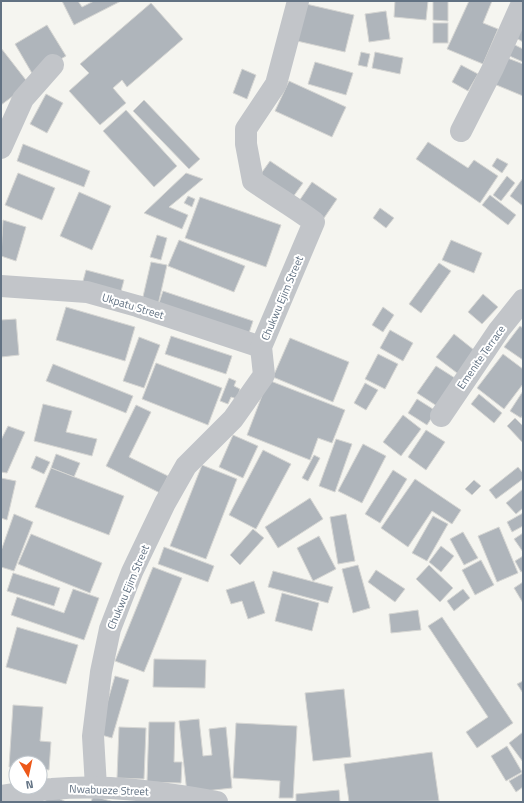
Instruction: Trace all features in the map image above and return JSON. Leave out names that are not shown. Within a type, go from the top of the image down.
[{"type":"street","name":"Chukwu Ejim Street","points":[[96,787],[93,736],[101,672],[110,629],[132,572],[165,503],[186,466],[233,419],[264,375],[261,348],[314,222],[292,205],[281,200],[253,181],[246,144],[246,129],[276,84],[298,1]]},
{"type":"street","points":[[461,131],[493,68],[523,1]]},
{"type":"street","points":[[1,148],[23,99],[53,65]]},
{"type":"street","name":"Ukpatu Street","points":[[1,286],[87,292],[137,306],[261,348]]},
{"type":"street","name":"Emenite Terrace","points":[[441,416],[499,330],[523,300]]},
{"type":"street","name":"Nwabueze Street","points":[[1,796],[51,789],[96,787],[217,802]]},
{"type":"building","points":[[62,1],[78,1],[82,7],[94,1],[121,1],[74,25]]},
{"type":"building","points":[[395,1],[428,1],[426,20],[394,17]]},
{"type":"building","points":[[433,1],[448,1],[448,21],[433,20]]},
{"type":"building","points":[[469,1],[492,1],[483,23],[498,29],[483,64],[447,49]]},
{"type":"building","points":[[151,3],[183,39],[127,87],[122,80],[113,88],[126,103],[100,125],[69,91],[89,73],[80,64]]},
{"type":"building","points":[[306,4],[354,15],[345,52],[297,41]]},
{"type":"building","points":[[386,11],[390,39],[369,42],[365,14]]},
{"type":"building","points":[[433,23],[448,23],[448,43],[433,43]]},
{"type":"building","points":[[47,25],[66,56],[33,75],[15,44]]},
{"type":"building","points":[[516,25],[523,29],[523,42],[511,35]]},
{"type":"building","points":[[511,43],[523,49],[523,62],[505,54]]},
{"type":"building","points":[[1,48],[29,84],[1,105]]},
{"type":"building","points":[[361,52],[370,54],[367,67],[358,65]]},
{"type":"building","points":[[375,52],[403,58],[400,74],[372,68]]},
{"type":"building","points":[[505,57],[523,64],[523,96],[494,84]]},
{"type":"building","points":[[315,62],[353,73],[346,95],[308,84]]},
{"type":"building","points":[[461,65],[478,74],[468,91],[452,82]]},
{"type":"building","points":[[242,69],[256,75],[247,99],[233,93]]},
{"type":"building","points":[[289,81],[346,107],[332,137],[275,111]]},
{"type":"building","points":[[46,94],[63,103],[47,133],[30,124]]},
{"type":"building","points":[[144,100],[200,159],[189,169],[133,111]]},
{"type":"building","points":[[126,110],[177,166],[154,187],[103,131]]},
{"type":"building","points":[[428,142],[468,168],[474,160],[498,176],[480,203],[416,159]]},
{"type":"building","points":[[23,144],[90,171],[84,187],[17,161]]},
{"type":"building","points":[[497,158],[508,164],[502,173],[492,166]]},
{"type":"building","points":[[270,161],[303,183],[293,197],[260,175]]},
{"type":"building","points":[[18,173],[55,188],[42,220],[5,205]]},
{"type":"building","points":[[186,173],[203,179],[169,207],[188,215],[182,229],[144,213]]},
{"type":"building","points":[[507,176],[515,183],[501,201],[493,195]]},
{"type":"building","points":[[523,178],[523,206],[510,196]]},
{"type":"building","points":[[312,182],[337,199],[324,218],[299,201]]},
{"type":"building","points":[[79,192],[111,206],[92,250],[60,236]]},
{"type":"building","points":[[490,195],[516,215],[508,225],[482,205]]},
{"type":"building","points":[[188,196],[195,199],[192,207],[184,203]]},
{"type":"building","points":[[200,197],[281,225],[266,267],[185,238]]},
{"type":"building","points":[[380,208],[394,218],[386,228],[373,218]]},
{"type":"building","points":[[3,220],[26,227],[16,261],[1,256]]},
{"type":"building","points":[[157,235],[167,238],[161,260],[150,257]]},
{"type":"building","points":[[179,240],[245,266],[234,292],[168,266]]},
{"type":"building","points":[[451,240],[482,253],[474,273],[442,260]]},
{"type":"building","points":[[151,262],[167,265],[158,305],[142,301]]},
{"type":"building","points":[[439,263],[451,271],[421,313],[409,304]]},
{"type":"building","points":[[86,270],[124,280],[120,295],[82,285]]},
{"type":"building","points":[[163,291],[253,321],[247,339],[157,309]]},
{"type":"building","points":[[483,294],[498,307],[482,324],[468,312]]},
{"type":"building","points":[[66,307],[135,327],[125,361],[56,340]]},
{"type":"building","points":[[383,307],[394,315],[383,332],[372,325]]},
{"type":"building","points":[[16,319],[19,355],[1,357],[1,320]]},
{"type":"building","points":[[520,326],[523,328],[523,360],[504,347]]},
{"type":"building","points":[[390,330],[413,343],[403,361],[380,348]]},
{"type":"building","points":[[454,334],[479,354],[461,376],[436,357]]},
{"type":"building","points":[[171,336],[232,356],[226,374],[165,354]]},
{"type":"building","points":[[139,337],[160,345],[144,388],[123,381]]},
{"type":"building","points":[[290,338],[349,362],[333,402],[273,377]]},
{"type":"building","points":[[378,354],[398,364],[385,389],[365,379]]},
{"type":"building","points":[[503,354],[523,369],[523,384],[504,409],[477,388]]},
{"type":"building","points":[[156,363],[222,388],[208,425],[142,399]]},
{"type":"building","points":[[53,364],[133,396],[126,413],[46,381]]},
{"type":"building","points":[[436,366],[458,380],[440,408],[417,393]]},
{"type":"building","points":[[229,378],[236,381],[234,386],[240,389],[237,399],[231,397],[228,404],[220,401]]},
{"type":"building","points":[[268,380],[345,410],[332,443],[318,438],[310,460],[247,435]]},
{"type":"building","points":[[365,383],[378,390],[366,410],[354,403]]},
{"type":"building","points":[[523,391],[523,415],[521,418],[510,411]]},
{"type":"building","points":[[479,394],[502,413],[494,423],[471,404]]},
{"type":"building","points":[[417,399],[436,411],[427,425],[408,413]]},
{"type":"building","points":[[43,404],[72,411],[66,432],[97,439],[92,456],[34,441]]},
{"type":"building","points":[[136,405],[151,412],[129,457],[168,476],[160,493],[106,466]]},
{"type":"building","points":[[403,415],[421,429],[401,456],[383,442]]},
{"type":"building","points":[[515,418],[523,426],[523,443],[507,426]]},
{"type":"building","points":[[8,426],[25,432],[7,473],[1,472],[1,440]]},
{"type":"building","points":[[426,430],[445,442],[426,470],[408,457]]},
{"type":"building","points":[[233,435],[258,446],[243,478],[219,467]]},
{"type":"building","points":[[336,439],[352,444],[335,492],[319,486]]},
{"type":"building","points":[[363,444],[386,456],[362,503],[338,491]]},
{"type":"building","points":[[263,450],[291,464],[256,529],[229,515]]},
{"type":"building","points":[[56,454],[80,463],[74,477],[51,468]]},
{"type":"building","points":[[314,455],[320,458],[308,481],[302,478]]},
{"type":"building","points":[[36,456],[50,462],[44,474],[31,468]]},
{"type":"building","points":[[202,465],[237,479],[206,559],[170,546]]},
{"type":"building","points":[[518,467],[523,473],[523,479],[496,499],[489,490]]},
{"type":"building","points":[[51,468],[124,496],[109,535],[35,507]]},
{"type":"building","points":[[393,470],[407,479],[380,523],[365,514]]},
{"type":"building","points":[[1,478],[16,481],[7,520],[1,518]]},
{"type":"building","points":[[415,479],[461,510],[452,524],[432,511],[408,547],[381,528]]},
{"type":"building","points":[[474,480],[481,486],[472,495],[465,489]]},
{"type":"building","points":[[523,489],[523,508],[516,514],[506,503]]},
{"type":"building","points":[[310,498],[323,519],[278,548],[265,527]]},
{"type":"building","points":[[523,513],[523,526],[512,532],[507,522]]},
{"type":"building","points":[[14,514],[33,522],[14,571],[1,567],[1,551]]},
{"type":"building","points":[[346,514],[355,561],[338,564],[330,517]]},
{"type":"building","points":[[433,516],[448,524],[427,561],[412,553]]},
{"type":"building","points":[[499,527],[518,573],[497,582],[478,536]]},
{"type":"building","points":[[253,529],[264,538],[240,565],[230,555]]},
{"type":"building","points":[[463,532],[478,558],[464,565],[450,539]]},
{"type":"building","points":[[523,533],[523,552],[514,539]]},
{"type":"building","points":[[31,534],[102,563],[90,593],[18,564]]},
{"type":"building","points":[[319,536],[336,569],[313,581],[297,548]]},
{"type":"building","points":[[441,546],[454,556],[441,572],[429,562]]},
{"type":"building","points":[[164,547],[214,566],[208,582],[158,564]]},
{"type":"building","points":[[523,556],[523,571],[521,572],[515,561]]},
{"type":"building","points":[[481,560],[494,585],[475,595],[462,570]]},
{"type":"building","points":[[358,565],[370,608],[353,613],[342,569]]},
{"type":"building","points":[[429,565],[453,588],[440,602],[416,579]]},
{"type":"building","points":[[153,567],[182,578],[144,672],[115,661]]},
{"type":"building","points":[[376,570],[405,589],[395,602],[368,582]]},
{"type":"building","points":[[273,571],[333,587],[328,603],[268,587]]},
{"type":"building","points":[[13,573],[60,588],[54,606],[7,591]]},
{"type":"building","points":[[254,581],[265,613],[248,619],[242,601],[231,604],[226,590]]},
{"type":"building","points":[[523,582],[523,603],[514,588]]},
{"type":"building","points":[[73,589],[99,598],[84,640],[11,615],[17,597],[64,613]]},
{"type":"building","points":[[463,589],[470,598],[454,611],[447,601]]},
{"type":"building","points":[[282,593],[319,603],[312,631],[275,621]]},
{"type":"building","points":[[418,610],[421,630],[391,633],[389,614]]},
{"type":"building","points":[[442,617],[513,723],[477,748],[466,732],[488,717],[428,626]]},
{"type":"building","points":[[17,627],[78,645],[66,684],[6,667]]},
{"type":"building","points":[[154,659],[206,660],[205,688],[153,687]]},
{"type":"building","points":[[115,676],[129,680],[112,738],[98,734]]},
{"type":"building","points":[[523,681],[523,693],[517,684]]},
{"type":"building","points":[[344,689],[351,757],[313,761],[305,693]]},
{"type":"building","points":[[13,705],[43,707],[40,741],[51,742],[49,770],[48,755],[10,755]]},
{"type":"building","points":[[199,719],[203,756],[212,755],[209,729],[226,727],[232,788],[187,793],[179,721]]},
{"type":"building","points":[[149,722],[175,722],[174,762],[182,762],[181,783],[147,782]]},
{"type":"building","points":[[236,723],[297,726],[293,798],[279,798],[280,781],[233,778]]},
{"type":"building","points":[[119,727],[146,728],[144,779],[117,778]]},
{"type":"building","points":[[523,732],[523,762],[509,743]]},
{"type":"building","points":[[507,746],[522,772],[506,781],[491,756]]},
{"type":"building","points":[[432,752],[439,801],[349,802],[344,764]]},
{"type":"building","points":[[523,773],[523,787],[516,792],[509,781]]},
{"type":"building","points":[[339,790],[340,802],[296,802],[296,794]]},
{"type":"building","points":[[49,793],[66,802],[45,802]]},
{"type":"building","points":[[93,796],[114,802],[91,802]]}]
